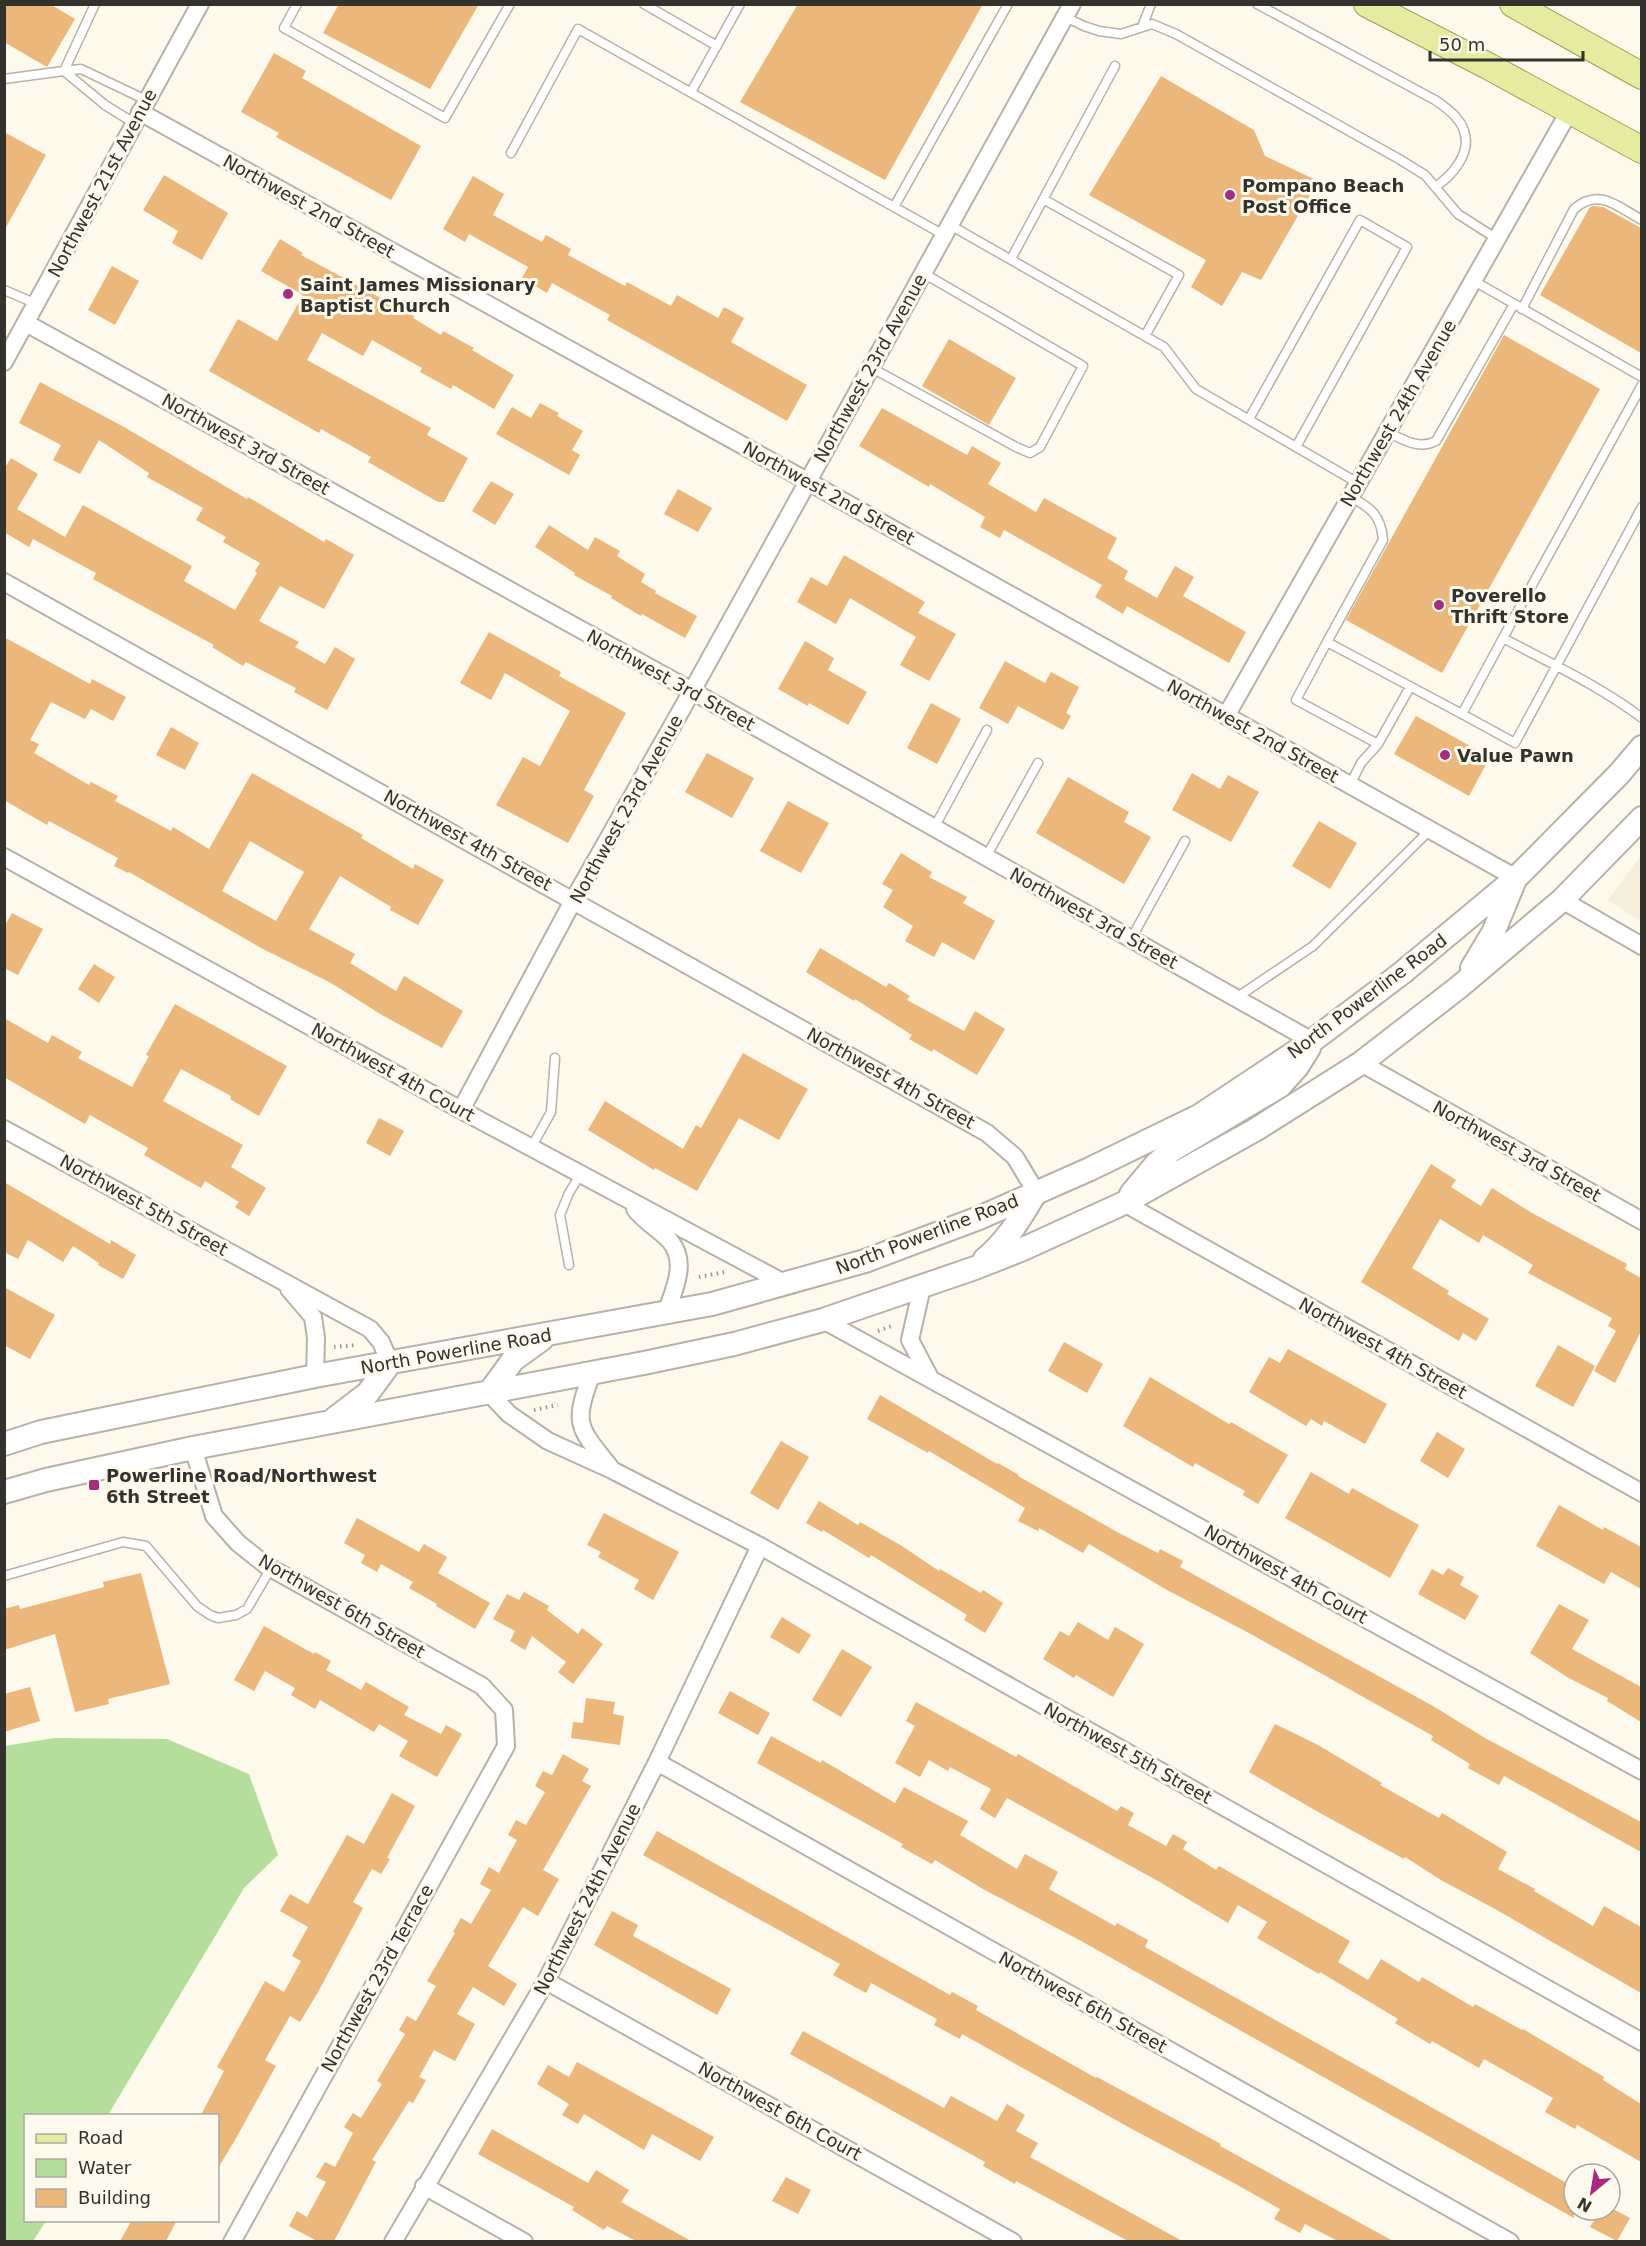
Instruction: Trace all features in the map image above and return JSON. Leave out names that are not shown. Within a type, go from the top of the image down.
[{"type":"main road","points":[[1367,4],[1488,66],[1641,150]]},
{"type":"main road","points":[[1513,4],[1540,11],[1641,76]]},
{"type":"main road","name":"North Powerline Road","points":[[4,1444],[40,1432],[315,1376],[712,1304],[865,1261],[979,1218],[1090,1169],[1199,1116],[1312,1041],[1402,973],[1516,878],[1619,774],[1641,747]]},
{"type":"main road","points":[[4,1492],[46,1479],[193,1448],[489,1393],[734,1344],[824,1320],[922,1287],[1023,1249],[1124,1203],[1255,1130],[1361,1063],[1459,987],[1562,900],[1641,818]]},
{"type":"main road","points":[[1459,987],[1493,933],[1516,878]]},
{"type":"main road","points":[[1124,1203],[1156,1164],[1172,1150],[1280,1086],[1297,1067],[1312,1041]]},
{"type":"main road","points":[[975,1268],[1001,1246],[1036,1192]]},
{"type":"main road","points":[[489,1393],[513,1360],[549,1334]]},
{"type":"main road","points":[[330,1422],[368,1394],[390,1363]]},
{"type":"street","name":"Northwest 21st Avenue","points":[[4,362],[200,4]]},
{"type":"street","name":"Northwest 23rd Avenue","points":[[460,1110],[574,900],[692,692],[1069,10]]},
{"type":"street","name":"Northwest 24th Avenue","points":[[1226,716],[1570,110]]},
{"type":"street","name":"Northwest 2nd Street","points":[[140,112],[807,481],[1516,878]]},
{"type":"street","name":"Northwest 3rd Street","points":[[26,323],[692,692],[1312,1041]]},
{"type":"street","name":"Northwest 4th Street","points":[[4,582],[987,1133],[1015,1157],[1036,1192]]},
{"type":"street","name":"Northwest 4th Court","points":[[4,857],[460,1110],[784,1283]]},
{"type":"street","points":[[1562,900],[1641,946]]},
{"type":"street","name":"Northwest 3rd Street","points":[[1361,1063],[1641,1221]]},
{"type":"street","name":"Northwest 5th Street","points":[[4,1129],[370,1329],[381,1342],[390,1363]]},
{"type":"street","points":[[627,1199],[645,1221],[670,1242],[679,1259],[678,1278],[666,1313]]},
{"type":"street","name":"Northwest 4th Street","points":[[1124,1203],[1641,1493]]},
{"type":"street","name":"Northwest 5th Street","points":[[283,1281],[313,1317],[316,1338],[315,1376]]},
{"type":"street","points":[[922,1287],[910,1340],[930,1378]]},
{"type":"street","name":"Northwest 4th Court","points":[[824,1320],[1641,1771]]},
{"type":"street","name":"Northwest 5th Street","points":[[592,1373],[579,1413],[584,1435],[612,1470]]},
{"type":"street","name":"Northwest 5th Street","points":[[489,1393],[509,1414],[548,1441],[612,1470],[760,1546],[1641,2042]]},
{"type":"street","name":"Northwest 6th Street","points":[[193,1448],[214,1516],[238,1543],[271,1568],[482,1686],[504,1710]]},
{"type":"street","name":"Northwest 24th Avenue","points":[[393,2241],[546,1982],[657,1762],[760,1546]]},
{"type":"street","name":"Northwest 23rd Terrace","points":[[232,2241],[506,1746],[504,1710]]},
{"type":"street","name":"Northwest 6th Street","points":[[657,1762],[1510,2241]]},
{"type":"street","name":"Northwest 6th Court","points":[[546,1982],[1013,2241]]},
{"type":"street","points":[[424,2186],[524,2241]]},
{"type":"lane","points":[[63,71],[95,4]]},
{"type":"lane","points":[[297,4],[284,28],[445,118],[510,4]]},
{"type":"lane","points":[[644,4],[717,46]]},
{"type":"lane","points":[[692,92],[740,4]]},
{"type":"lane","points":[[894,207],[1008,4]]},
{"type":"lane","points":[[1143,27],[1151,4]]},
{"type":"lane","points":[[1257,4],[1435,100],[1450,111],[1464,130],[1465,148],[1448,178],[1435,187]]},
{"type":"lane","points":[[1069,10],[1084,26],[1110,33],[1121,34],[1152,24],[1176,34],[1425,175],[1458,214],[1497,238]]},
{"type":"lane","points":[[511,153],[578,29],[894,207],[1011,260],[1164,347],[1196,388],[1296,447],[1355,490],[1376,514],[1383,540],[1296,700],[1378,744]]},
{"type":"lane","points":[[1011,260],[1115,66]]},
{"type":"lane","points":[[4,79],[81,69],[140,112]]},
{"type":"lane","points":[[63,71],[105,105],[140,112]]},
{"type":"lane","points":[[1043,199],[1179,274],[1145,336]]},
{"type":"lane","points":[[1522,309],[1574,209],[1581,203],[1589,199],[1604,199],[1641,220]]},
{"type":"lane","points":[[1249,419],[1360,220],[1397,241],[1407,247],[1296,447]]},
{"type":"lane","points":[[870,367],[1016,447],[1030,453],[1040,447],[1083,366],[923,273]]},
{"type":"lane","points":[[1473,281],[1641,377]]},
{"type":"lane","points":[[4,290],[37,304]]},
{"type":"lane","points":[[1388,432],[1415,445],[1430,444],[1436,441],[1514,304]]},
{"type":"lane","points":[[1462,714],[1641,385]]},
{"type":"lane","points":[[1328,642],[1515,742],[1641,507]]},
{"type":"lane","points":[[1503,638],[1624,704],[1641,718]]},
{"type":"lane","points":[[1350,785],[1361,763],[1378,744],[1410,687]]},
{"type":"lane","points":[[934,828],[987,730]]},
{"type":"lane","points":[[986,857],[1038,763]]},
{"type":"lane","points":[[1235,998],[1313,946],[1430,830]]},
{"type":"lane","points":[[1131,939],[1185,841]]},
{"type":"lane","points":[[531,1148],[551,1112],[555,1058]]},
{"type":"lane","points":[[568,1265],[560,1215],[580,1175]]},
{"type":"lane","points":[[4,1576],[123,1542],[146,1546],[197,1606],[218,1618],[236,1615],[247,1609],[271,1568]]},
{"type":"path","points":[[699,1278],[731,1270]]},
{"type":"path","points":[[331,1348],[357,1345]]},
{"type":"path","points":[[533,1410],[558,1405]]},
{"type":"shaded area","points":[[1641,855],[1641,922],[1608,900]]},
{"type":"water","points":[[54,1738],[167,1739],[249,1774],[278,1855],[244,1888],[109,2114],[24,2114],[24,2222],[45,2222],[33,2241],[5,2241],[5,1746]]},
{"type":"building","points":[[4,4],[50,4],[75,19],[47,67],[4,42]]},
{"type":"building","points":[[339,4],[479,4],[430,89],[323,33]]},
{"type":"building","points":[[798,4],[983,4],[885,180],[740,102]]},
{"type":"building","points":[[274,53],[306,71],[302,78],[421,146],[391,200],[276,137],[279,133],[241,112]]},
{"type":"building","points":[[1161,76],[1254,130],[1265,156],[1318,181],[1261,280],[1242,272],[1222,306],[1191,287],[1206,260],[1089,195]]},
{"type":"building","points":[[4,132],[46,155],[4,231]]},
{"type":"building","points":[[164,175],[228,213],[202,260],[172,243],[178,231],[143,210]]},
{"type":"building","points":[[473,176],[504,194],[493,215],[542,242],[546,235],[571,249],[568,255],[625,286],[627,282],[671,306],[677,295],[718,318],[724,307],[744,318],[731,342],[807,385],[787,421],[607,320],[610,315],[552,283],[547,293],[522,278],[528,267],[469,234],[465,242],[443,229]]},
{"type":"building","points":[[1590,207],[1603,207],[1641,228],[1641,353],[1540,295]]},
{"type":"building","points":[[280,239],[303,253],[301,255],[414,316],[413,318],[441,335],[443,331],[474,348],[472,350],[514,375],[494,409],[453,385],[451,389],[420,372],[422,368],[372,340],[363,356],[322,333],[307,360],[431,428],[427,435],[468,458],[444,502],[438,502],[368,462],[371,457],[321,429],[319,433],[209,371],[238,319],[277,341],[303,295],[261,271]]},
{"type":"building","points":[[112,266],[139,281],[115,325],[88,310]]},
{"type":"building","points":[[1504,335],[1600,389],[1442,673],[1346,620]]},
{"type":"building","points":[[949,339],[1016,378],[989,425],[922,386]]},
{"type":"building","points":[[40,382],[124,427],[324,542],[326,539],[354,555],[324,609],[280,586],[259,621],[299,642],[295,647],[325,664],[335,647],[355,659],[327,710],[294,692],[296,688],[246,662],[243,666],[212,647],[214,645],[93,579],[96,573],[33,539],[29,547],[4,532],[4,469],[11,458],[38,474],[17,509],[65,537],[83,505],[192,566],[184,581],[235,610],[257,573],[255,571],[260,563],[223,542],[226,537],[196,520],[203,508],[147,477],[149,473],[99,440],[80,474],[53,460],[61,445],[19,423]]},
{"type":"building","points":[[540,403],[559,413],[557,416],[583,431],[572,450],[580,455],[569,475],[496,434],[512,407],[531,418]]},
{"type":"building","points":[[882,408],[967,455],[972,446],[1001,463],[988,484],[1036,512],[1044,498],[1117,538],[1107,558],[1128,571],[1124,579],[1157,598],[1175,566],[1194,577],[1183,596],[1246,632],[1229,663],[1127,606],[1123,614],[1095,597],[1102,585],[1004,530],[1000,538],[980,527],[985,517],[859,446]]},
{"type":"building","points":[[491,481],[514,494],[495,525],[472,511]]},
{"type":"building","points":[[678,489],[712,508],[698,532],[664,514]]},
{"type":"building","points":[[549,525],[588,550],[595,537],[620,551],[617,556],[645,574],[641,582],[656,591],[655,593],[697,616],[685,638],[611,598],[612,596],[574,575],[575,573],[535,547]]},
{"type":"building","points":[[844,555],[925,602],[918,613],[956,634],[929,681],[900,665],[916,637],[850,598],[836,624],[797,602],[811,577],[827,586]]},
{"type":"building","points":[[489,632],[561,672],[559,676],[626,713],[584,790],[594,796],[568,843],[496,805],[523,757],[540,766],[570,711],[505,673],[491,700],[460,683]]},
{"type":"building","points":[[4,637],[90,684],[92,679],[126,697],[113,721],[91,709],[85,719],[51,702],[30,740],[39,744],[34,753],[89,785],[91,782],[118,796],[115,801],[171,831],[173,827],[209,849],[252,773],[363,835],[361,838],[413,869],[415,864],[444,880],[418,925],[390,910],[391,907],[340,876],[309,929],[355,954],[350,963],[396,991],[404,976],[463,1011],[442,1048],[382,1015],[331,983],[261,948],[129,872],[114,866],[118,858],[49,821],[47,825],[4,800]],"holes":[[[250,841],[304,872],[276,921],[222,891]]]},
{"type":"building","points":[[805,641],[834,658],[828,670],[867,692],[848,725],[778,689]]},
{"type":"building","points":[[1005,661],[1045,683],[1051,672],[1079,687],[1066,713],[1071,716],[1063,730],[1018,706],[1008,724],[979,708]]},
{"type":"building","points":[[931,703],[961,719],[937,764],[907,748]]},
{"type":"building","points":[[1416,716],[1490,757],[1469,796],[1394,754]]},
{"type":"building","points":[[171,727],[199,743],[185,770],[156,755]]},
{"type":"building","points":[[707,753],[754,778],[732,818],[685,792]]},
{"type":"building","points":[[1192,773],[1220,789],[1228,775],[1259,792],[1231,842],[1172,810]]},
{"type":"building","points":[[1068,777],[1129,812],[1124,822],[1151,837],[1124,884],[1036,833]]},
{"type":"building","points":[[788,801],[829,823],[801,873],[760,851]]},
{"type":"building","points":[[1319,821],[1357,843],[1330,889],[1292,866]]},
{"type":"building","points":[[901,853],[932,872],[929,877],[967,897],[963,903],[995,921],[974,960],[942,942],[934,957],[905,941],[913,926],[883,907],[893,890],[882,884]]},
{"type":"building","points":[[12,913],[43,929],[18,975],[4,968],[4,927]]},
{"type":"building","points":[[820,948],[886,987],[889,983],[910,996],[907,1000],[964,1031],[975,1011],[1005,1029],[977,1075],[933,1049],[932,1052],[909,1039],[912,1035],[855,999],[854,1001],[806,972]]},
{"type":"building","points":[[94,964],[115,977],[99,1003],[78,989]]},
{"type":"building","points":[[175,1004],[287,1066],[259,1116],[230,1099],[231,1096],[181,1069],[163,1101],[243,1145],[231,1167],[266,1188],[249,1216],[235,1207],[239,1202],[205,1181],[201,1188],[185,1179],[144,1155],[148,1148],[90,1115],[85,1124],[4,1077],[4,1018],[48,1043],[52,1035],[82,1052],[78,1058],[132,1087],[149,1056],[146,1055]]},
{"type":"building","points":[[743,1053],[808,1089],[779,1140],[739,1118],[697,1191],[655,1168],[654,1170],[588,1130],[605,1101],[683,1149],[696,1125],[701,1128]]},
{"type":"building","points":[[379,1118],[404,1131],[390,1156],[366,1143]]},
{"type":"building","points":[[1431,1164],[1456,1180],[1451,1187],[1481,1206],[1492,1188],[1532,1213],[1627,1264],[1625,1269],[1641,1278],[1641,1331],[1615,1383],[1594,1371],[1616,1331],[1608,1326],[1612,1318],[1528,1273],[1533,1265],[1483,1235],[1479,1243],[1440,1219],[1412,1268],[1449,1291],[1447,1294],[1489,1319],[1476,1341],[1463,1333],[1459,1341],[1361,1282]]},
{"type":"building","points":[[4,1182],[110,1244],[111,1240],[136,1255],[123,1279],[98,1265],[99,1263],[73,1246],[63,1262],[28,1240],[18,1259],[4,1252]]},
{"type":"building","points":[[4,1287],[55,1315],[30,1359],[4,1345]]},
{"type":"building","points":[[1064,1342],[1103,1364],[1087,1393],[1048,1371]]},
{"type":"building","points":[[1558,1345],[1595,1366],[1573,1407],[1535,1386]]},
{"type":"building","points":[[1288,1349],[1387,1404],[1365,1444],[1324,1421],[1322,1426],[1311,1419],[1306,1426],[1249,1392],[1269,1357],[1280,1363]]},
{"type":"building","points":[[1150,1377],[1229,1424],[1231,1422],[1288,1455],[1258,1504],[1243,1495],[1245,1491],[1195,1463],[1193,1467],[1123,1426]]},
{"type":"building","points":[[880,1395],[1119,1533],[1158,1553],[1160,1549],[1183,1561],[1180,1567],[1433,1706],[1485,1738],[1641,1822],[1641,1852],[1504,1776],[1499,1785],[1468,1768],[1470,1764],[1431,1740],[1433,1736],[1167,1590],[1089,1544],[1083,1553],[1039,1528],[1038,1531],[1018,1521],[1025,1508],[929,1451],[928,1453],[867,1419]]},
{"type":"building","points":[[1437,1432],[1465,1449],[1448,1478],[1420,1461]]},
{"type":"building","points":[[781,1441],[809,1457],[778,1510],[750,1493]]},
{"type":"building","points":[[1311,1472],[1349,1494],[1352,1488],[1419,1525],[1390,1578],[1285,1518]]},
{"type":"building","points":[[819,1501],[858,1525],[860,1522],[902,1546],[939,1571],[940,1569],[981,1593],[983,1590],[1003,1603],[985,1633],[964,1620],[967,1615],[871,1555],[869,1558],[823,1530],[822,1532],[806,1523]]},
{"type":"building","points":[[1559,1505],[1603,1530],[1604,1527],[1641,1547],[1641,1589],[1611,1572],[1604,1584],[1536,1546]]},
{"type":"building","points":[[604,1513],[679,1552],[653,1600],[634,1589],[639,1580],[598,1557],[601,1552],[587,1545]]},
{"type":"building","points":[[357,1518],[419,1552],[424,1544],[447,1557],[438,1573],[490,1603],[475,1629],[409,1588],[413,1582],[381,1564],[377,1572],[361,1563],[365,1555],[344,1543]]},
{"type":"building","points":[[1448,1568],[1464,1577],[1460,1585],[1479,1596],[1465,1620],[1418,1594],[1432,1569],[1443,1575]]},
{"type":"building","points":[[141,1573],[170,1684],[108,1699],[109,1704],[75,1712],[55,1634],[4,1650],[4,1609],[19,1605],[20,1609],[104,1587],[103,1582]]},
{"type":"building","points":[[524,1592],[549,1606],[547,1610],[578,1634],[582,1628],[603,1644],[573,1684],[558,1672],[566,1662],[532,1636],[525,1650],[510,1641],[515,1631],[493,1619],[507,1594],[519,1600]]},
{"type":"building","points":[[1559,1604],[1589,1620],[1572,1649],[1641,1687],[1641,1722],[1607,1701],[1608,1698],[1567,1677],[1530,1653]]},
{"type":"building","points":[[782,1617],[811,1635],[799,1654],[770,1637]]},
{"type":"building","points":[[1078,1622],[1108,1640],[1115,1627],[1144,1644],[1113,1697],[1076,1675],[1074,1678],[1043,1659],[1060,1631],[1069,1636]]},
{"type":"building","points":[[264,1626],[331,1661],[326,1670],[361,1690],[366,1682],[409,1707],[404,1715],[441,1734],[446,1725],[462,1734],[437,1777],[399,1756],[408,1741],[379,1724],[374,1732],[320,1700],[315,1709],[291,1695],[295,1688],[265,1671],[254,1691],[234,1680]]},
{"type":"building","points":[[842,1649],[872,1667],[841,1717],[812,1700]]},
{"type":"building","points":[[30,1687],[40,1721],[4,1732],[4,1694]]},
{"type":"building","points":[[730,1691],[770,1713],[758,1735],[718,1713]]},
{"type":"building","points":[[586,1698],[615,1702],[613,1714],[624,1716],[620,1745],[571,1738],[573,1722],[583,1723]]},
{"type":"building","points":[[916,1702],[1016,1757],[1018,1754],[1117,1811],[1121,1806],[1134,1813],[1128,1825],[1166,1846],[1173,1834],[1187,1842],[1183,1849],[1216,1870],[1219,1866],[1350,1941],[1338,1962],[1368,1980],[1381,1959],[1419,1982],[1422,1977],[1473,2007],[1475,2004],[1523,2029],[1604,2077],[1603,2080],[1641,2104],[1641,2162],[1577,2125],[1575,2129],[1545,2112],[1553,2098],[1484,2059],[1479,2068],[1432,2041],[1430,2044],[1395,2023],[1398,2019],[1320,1972],[1319,1974],[1257,1938],[1267,1922],[1238,1905],[1228,1923],[1158,1881],[1007,1798],[995,1818],[980,1809],[991,1789],[950,1767],[948,1771],[929,1760],[920,1777],[895,1763],[915,1726],[906,1721]]},
{"type":"building","points":[[1275,1724],[1318,1745],[1382,1783],[1380,1785],[1439,1818],[1442,1813],[1507,1852],[1498,1869],[1535,1889],[1534,1891],[1593,1926],[1604,1906],[1641,1927],[1641,1993],[1441,1880],[1405,1857],[1404,1859],[1249,1772]]},
{"type":"building","points":[[771,1736],[821,1763],[822,1760],[895,1803],[904,1787],[968,1821],[960,1835],[1017,1869],[1025,1854],[1058,1872],[1049,1889],[1115,1926],[1117,1923],[1148,1940],[1145,1947],[1562,2180],[1562,2211],[1083,1942],[983,1889],[935,1860],[932,1864],[901,1847],[903,1844],[757,1763]]},
{"type":"building","points":[[563,1754],[589,1769],[582,1781],[591,1786],[543,1870],[559,1879],[538,1916],[523,1907],[488,1966],[517,1984],[504,2006],[473,1987],[457,2014],[475,2024],[455,2061],[434,2050],[419,2077],[426,2080],[413,2103],[409,2101],[372,2160],[376,2162],[334,2241],[317,2241],[289,2226],[297,2211],[307,2217],[326,2182],[316,2177],[325,2162],[335,2167],[353,2133],[344,2127],[353,2113],[361,2118],[382,2084],[377,2081],[405,2034],[399,2030],[407,2016],[416,2021],[436,1986],[427,1981],[455,1933],[453,1932],[461,1918],[471,1924],[491,1890],[480,1884],[489,1867],[499,1873],[517,1840],[508,1835],[516,1820],[526,1825],[545,1792],[535,1786],[543,1771],[552,1775]]},
{"type":"building","points":[[392,1793],[415,1806],[381,1874],[372,1869],[353,1902],[363,1908],[317,1994],[300,2022],[290,2016],[265,2060],[276,2066],[219,2166],[219,2114],[202,2114],[224,2071],[217,2067],[265,1981],[284,1992],[301,1961],[292,1956],[308,1927],[280,1911],[290,1894],[308,1904],[347,1835],[364,1844]]},
{"type":"building","points":[[657,1831],[950,1995],[952,1992],[978,2006],[976,2010],[1096,2078],[1221,2144],[1220,2146],[1393,2241],[1338,2241],[1305,2224],[1300,2233],[1274,2219],[1280,2209],[962,2034],[960,2039],[934,2025],[937,2019],[871,1983],[866,1993],[833,1975],[840,1964],[643,1855]]},
{"type":"building","points":[[612,1911],[638,1925],[633,1936],[731,1989],[717,2015],[594,1945]]},
{"type":"building","points":[[803,2031],[944,2108],[951,2096],[997,2121],[1007,2104],[1025,2115],[1016,2131],[1038,2143],[1030,2157],[1182,2241],[1128,2241],[1016,2181],[1015,2184],[983,2166],[985,2162],[790,2054]]},
{"type":"building","points":[[577,2062],[714,2137],[700,2161],[652,2134],[644,2150],[584,2114],[578,2124],[562,2115],[569,2104],[537,2084],[548,2065],[569,2077]]},
{"type":"building","points":[[492,2129],[588,2183],[596,2170],[629,2190],[621,2202],[691,2241],[636,2241],[607,2226],[604,2230],[572,2210],[574,2207],[478,2154]]},
{"type":"building","points":[[786,2177],[811,2190],[798,2214],[772,2201]]},
{"type":"building","points":[[1622,2214],[1630,2218],[1617,2241],[1590,2227],[1593,2222],[1622,2222]]},
{"type":"building","points":[[131,2222],[176,2222],[166,2241],[120,2241]]},
{"type":"place","name":"Pompano Beach Post Office","points":[[1230,195]]},
{"type":"place","name":"Saint James Missionary Baptist Church","points":[[288,294]]},
{"type":"place","name":"Poverello Thrift Store","points":[[1439,605]]},
{"type":"place","name":"Value Pawn","points":[[1445,755]]},
{"type":"place","name":"Powerline Road/Northwest 6th Street","points":[[94,1485]]}]
